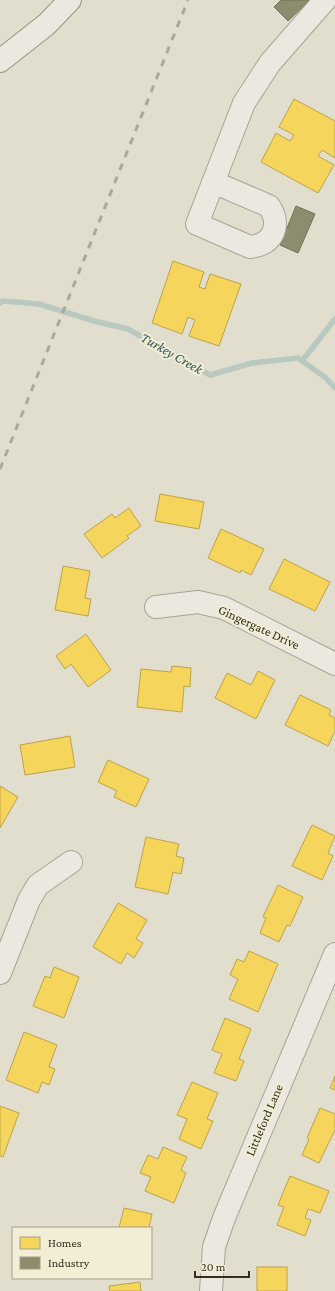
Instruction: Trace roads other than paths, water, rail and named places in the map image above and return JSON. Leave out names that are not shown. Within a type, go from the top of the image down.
[{"type":"street","points":[[0,61],[48,24],[70,0]]},
{"type":"street","points":[[213,182],[244,103],[270,63],[325,0]]},
{"type":"street","name":"Gingergate Drive","points":[[156,607],[198,602],[224,608],[335,664]]},
{"type":"street","points":[[0,973],[28,900],[38,885],[71,862]]},
{"type":"street","name":"Littleford Lane","points":[[211,1291],[214,1247],[224,1218],[335,954]]},
{"type":"waterway","name":"Turkey Creek","points":[[0,303],[3,301],[39,304],[94,321],[128,329],[210,375],[252,363],[298,358],[326,378],[335,388]]},
{"type":"waterway","points":[[302,361],[335,319]]},
{"type":"railway","points":[[0,469],[188,0]]}]
